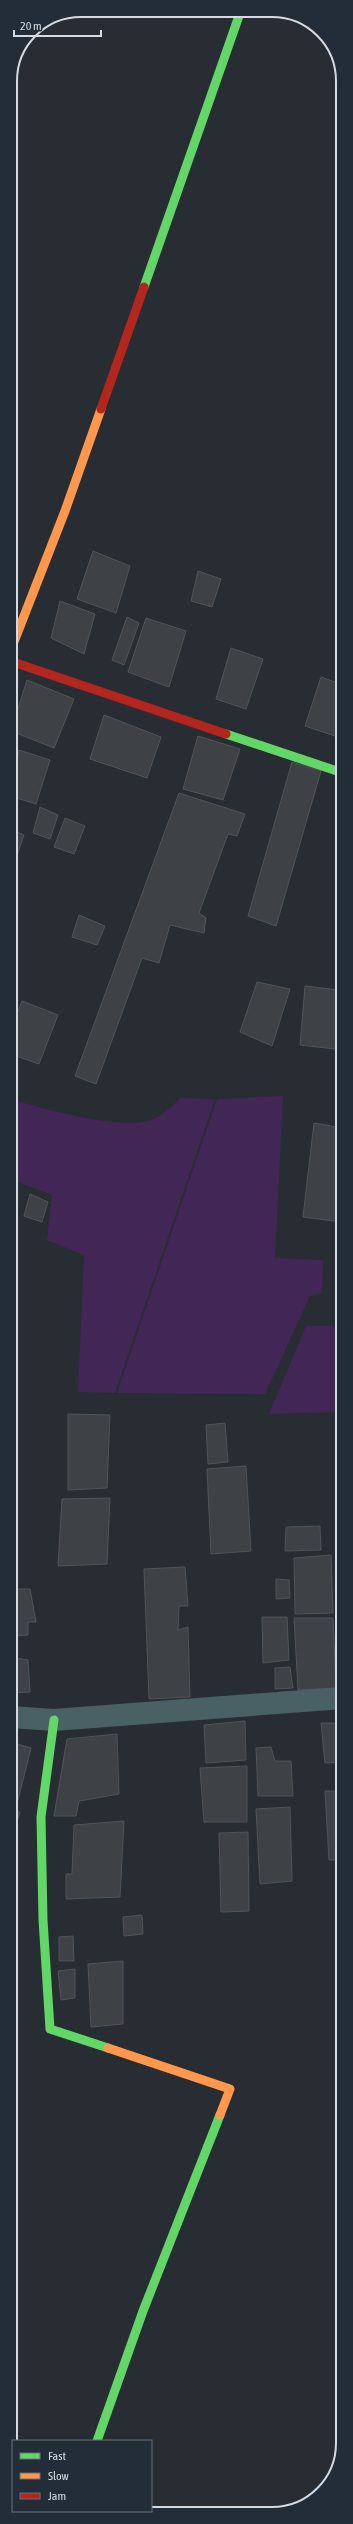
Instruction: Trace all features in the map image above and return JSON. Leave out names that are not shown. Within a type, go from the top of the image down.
[{"type":"street","points":[[17,634],[65,512],[239,17]]},
{"type":"street","points":[[17,663],[336,771]]},
{"type":"street","points":[[17,1717],[54,1720],[336,1699]]},
{"type":"street","points":[[54,1720],[42,1817],[43,1920],[50,2029],[230,2089],[143,2311],[97,2440]]},
{"type":"shaded area","points":[[283,1096],[275,1258],[323,1260],[322,1293],[310,1296],[265,1394],[117,1393],[217,1099]]},
{"type":"shaded area","points":[[180,1098],[215,1099],[115,1393],[78,1392],[84,1255],[47,1240],[52,1195],[17,1182],[17,1101],[79,1117],[134,1123],[152,1120],[170,1108]]},
{"type":"shaded area","points":[[306,1326],[336,1326],[336,1412],[269,1414]]},
{"type":"building","points":[[93,551],[130,566],[116,613],[77,599]]},
{"type":"building","points":[[198,571],[221,579],[212,607],[191,601]]},
{"type":"building","points":[[60,601],[95,614],[84,654],[51,638]]},
{"type":"building","points":[[127,617],[139,623],[124,665],[112,660]]},
{"type":"building","points":[[146,618],[186,631],[169,687],[128,672]]},
{"type":"building","points":[[231,648],[263,659],[246,709],[216,699]]},
{"type":"building","points":[[321,677],[336,682],[336,736],[305,726]]},
{"type":"building","points":[[27,680],[74,699],[54,748],[17,733],[17,712]]},
{"type":"building","points":[[104,715],[161,737],[147,778],[90,759]]},
{"type":"building","points":[[198,736],[240,749],[223,800],[183,789]]},
{"type":"building","points":[[19,750],[50,760],[36,804],[17,798],[17,760]]},
{"type":"building","points":[[292,762],[321,771],[276,926],[248,916]]},
{"type":"building","points":[[179,793],[245,814],[237,836],[228,834],[199,913],[206,918],[204,933],[170,925],[159,963],[142,958],[96,1084],[75,1076]]},
{"type":"building","points":[[40,807],[58,815],[50,839],[33,833]]},
{"type":"building","points":[[65,818],[85,826],[74,854],[54,847]]},
{"type":"building","points":[[17,832],[24,835],[17,856]]},
{"type":"building","points":[[79,915],[105,926],[97,945],[72,937]]},
{"type":"building","points":[[257,982],[290,989],[272,1046],[240,1032]]},
{"type":"building","points":[[305,986],[336,990],[335,1049],[300,1045]]},
{"type":"building","points":[[22,1001],[58,1015],[39,1064],[17,1056],[17,1014]]},
{"type":"building","points":[[314,1123],[336,1127],[336,1221],[303,1217]]},
{"type":"building","points":[[30,1194],[48,1202],[42,1222],[24,1216]]},
{"type":"building","points":[[68,1414],[110,1415],[107,1488],[68,1490]]},
{"type":"building","points":[[225,1423],[228,1462],[208,1464],[206,1425]]},
{"type":"building","points":[[246,1466],[251,1551],[211,1554],[207,1469]]},
{"type":"building","points":[[110,1498],[107,1564],[58,1566],[62,1499]]},
{"type":"building","points":[[320,1526],[321,1550],[285,1551],[286,1527]]},
{"type":"building","points":[[331,1555],[333,1613],[295,1614],[294,1558]]},
{"type":"building","points":[[185,1567],[188,1606],[179,1606],[178,1630],[188,1627],[190,1697],[149,1699],[144,1569]]},
{"type":"building","points":[[276,1579],[289,1580],[290,1598],[276,1599]]},
{"type":"building","points":[[17,1589],[30,1589],[36,1622],[28,1622],[28,1635],[17,1636]]},
{"type":"building","points":[[262,1617],[287,1617],[289,1660],[263,1663]]},
{"type":"building","points":[[294,1618],[333,1618],[336,1688],[298,1690]]},
{"type":"building","points":[[17,1658],[28,1660],[30,1692],[17,1693]]},
{"type":"building","points":[[290,1667],[293,1688],[275,1689],[275,1668]]},
{"type":"building","points":[[245,1721],[246,1760],[206,1763],[204,1725]]},
{"type":"building","points":[[321,1723],[336,1723],[336,1762],[325,1763]]},
{"type":"building","points":[[117,1734],[119,1794],[79,1801],[76,1816],[54,1816],[67,1739]]},
{"type":"building","points":[[17,1744],[31,1748],[17,1800]]},
{"type":"building","points":[[271,1747],[275,1761],[291,1761],[293,1796],[258,1796],[256,1748]]},
{"type":"building","points":[[247,1766],[247,1822],[204,1822],[200,1768]]},
{"type":"building","points":[[325,1791],[336,1791],[336,1860],[329,1860]]},
{"type":"building","points":[[290,1807],[292,1881],[260,1884],[256,1809]]},
{"type":"building","points":[[17,1811],[20,1812],[17,1822]]},
{"type":"building","points":[[124,1821],[120,1897],[66,1899],[66,1874],[72,1874],[74,1825]]},
{"type":"building","points":[[248,1832],[249,1911],[221,1912],[219,1833]]},
{"type":"building","points":[[142,1915],[143,1934],[124,1936],[123,1917]]},
{"type":"building","points":[[73,1936],[74,1961],[59,1961],[59,1937]]},
{"type":"building","points":[[123,1961],[123,2024],[91,2027],[88,1964]]},
{"type":"building","points":[[75,1969],[75,1998],[61,2000],[58,1971]]},
{"type":"traffic: fast","points":[[144,287],[239,17]]},
{"type":"traffic: fast","points":[[226,734],[336,771]]},
{"type":"traffic: fast","points":[[54,1720],[41,1817],[43,1920],[50,2029],[108,2048]]},
{"type":"traffic: fast","points":[[97,2440],[143,2311],[220,2115]]},
{"type":"traffic: slow","points":[[17,634],[65,511],[101,409]]},
{"type":"traffic: slow","points":[[108,2048],[230,2089],[220,2115]]},
{"type":"traffic: jam","points":[[101,409],[144,287]]},
{"type":"traffic: jam","points":[[17,663],[226,734]]}]
